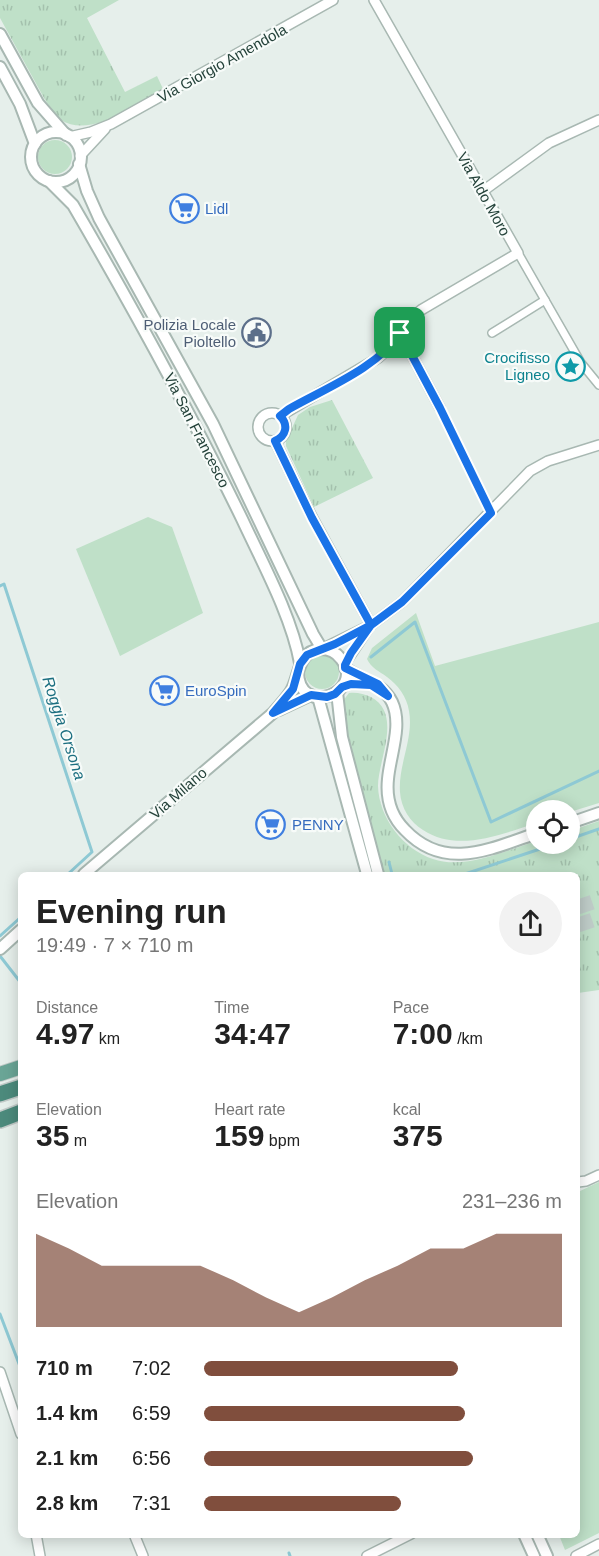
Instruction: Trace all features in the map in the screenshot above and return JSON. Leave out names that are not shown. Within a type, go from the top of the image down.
[{"type":"highway","points":[[0,1094],[18,1088]]},
{"type":"highway","points":[[0,1113],[18,1107]]},
{"type":"highway","points":[[0,1120],[18,1113]]},
{"type":"main road","points":[[0,1074],[18,1068]]},
{"type":"street","name":"Via Giorgio Amendola","points":[[68,136],[91,132],[111,124],[333,0]]},
{"type":"street","name":"Via Aldo Moro","points":[[374,0],[581,363],[599,385]]},
{"type":"street","points":[[0,34],[38,103],[77,145],[80,160],[70,177],[60,181],[49,181],[38,175],[31,156],[34,144],[20,104],[0,67]]},
{"type":"street","points":[[483,191],[544,146],[599,120]]},
{"type":"street","name":"Via Giorgio Amendola","points":[[80,160],[111,124]]},
{"type":"street","points":[[34,144],[49,134],[58,133],[68,136]]},
{"type":"street","name":"Via San Francesco","points":[[80,160],[87,191],[99,218],[213,424],[314,637],[322,649]]},
{"type":"street","name":"Via San Francesco","points":[[49,181],[73,205],[200,434],[264,566],[295,640],[299,668]]},
{"type":"street","points":[[280,416],[375,360],[391,346],[409,320],[421,310],[518,253]]},
{"type":"street","points":[[492,333],[545,300]]},
{"type":"street","points":[[400,333],[440,408],[491,513]]},
{"type":"street","points":[[267,414],[280,416],[286,425],[282,437],[275,441],[269,441],[261,436],[258,425],[267,414]]},
{"type":"street","points":[[275,441],[312,518],[371,625]]},
{"type":"street","points":[[388,696],[368,684],[357,684],[340,689],[327,697],[315,696],[302,686],[299,668],[309,653],[371,625],[402,602],[536,467],[552,459],[599,445]]},
{"type":"street","points":[[371,625],[351,653],[345,666],[346,676],[340,689],[342,737],[377,872]]},
{"type":"street","points":[[322,649],[335,653],[345,666],[378,684],[388,696],[395,710],[396,722],[388,779],[388,798],[396,819],[407,833],[430,849],[455,854],[486,850],[526,837]]},
{"type":"street","name":"Via Milano","points":[[86,872],[273,713],[290,694],[299,668]]},
{"type":"street","points":[[315,696],[366,872]]},
{"type":"street","name":"Via Milano","points":[[273,713],[315,696]]},
{"type":"street","points":[[580,820],[599,813]]},
{"type":"street","points":[[0,949],[18,933]]},
{"type":"street","points":[[580,1182],[599,1175]]},
{"type":"street","points":[[0,1372],[18,1425]]},
{"type":"street","points":[[0,1406],[10,1402]]},
{"type":"street","points":[[37,1538],[40,1556]]},
{"type":"street","points":[[136,1538],[143,1556]]},
{"type":"street","points":[[367,1556],[403,1538]]},
{"type":"street","points":[[526,1538],[534,1556]]},
{"type":"street","points":[[539,1538],[547,1556]]},
{"type":"street","points":[[576,1556],[599,1544]]},
{"type":"green space","points":[[0,0],[119,0],[87,18],[125,92],[157,76],[164,91],[100,123],[73,125],[61,120],[44,98],[0,18]]},
{"type":"green space","points":[[55,140],[67,145],[72,157],[67,169],[55,174],[43,169],[38,157],[43,145]]},
{"type":"green space","points":[[332,400],[373,478],[314,507],[286,446],[286,441],[298,415],[310,407]]},
{"type":"green space","points":[[148,517],[172,527],[203,613],[120,656],[76,549]]},
{"type":"green space","points":[[416,613],[435,666],[599,622],[599,803],[580,809],[580,800],[526,800],[526,826],[480,839],[451,840],[436,837],[423,830],[407,814],[400,792],[410,721],[408,706],[398,688],[367,659],[372,648]]},
{"type":"green space","points":[[322,655],[334,660],[339,672],[334,684],[322,689],[310,684],[305,672],[310,660]]},
{"type":"green space","points":[[349,693],[371,697],[386,714],[386,738],[378,786],[383,810],[388,821],[403,840],[412,848],[433,859],[463,862],[526,845],[526,854],[580,854],[580,828],[599,821],[599,990],[580,993],[580,872],[380,872],[346,741],[342,702]]},
{"type":"green space","points":[[599,1182],[599,1533],[565,1550],[560,1538],[580,1538],[580,1191]]},
{"type":"waterway","name":"Roggia Orsona","points":[[0,586],[4,584],[92,852],[70,872]]},
{"type":"waterway","points":[[371,657],[415,622],[491,822],[599,771]]},
{"type":"waterway","points":[[580,836],[599,829]]},
{"type":"waterway","points":[[471,872],[526,854]]},
{"type":"waterway","points":[[389,862],[392,872]]},
{"type":"waterway","name":"Roggia Orsona","points":[[0,936],[18,920]]},
{"type":"waterway","name":"Roggia Orsona","points":[[0,956],[18,979]]},
{"type":"waterway","points":[[0,1314],[18,1361]]},
{"type":"tunnel","points":[[580,906],[599,900]]},
{"type":"tunnel","points":[[580,924],[599,918]]},
{"type":"place","name":"Lidl","points":[[184,208]]},
{"type":"place","name":"Polizia Locale Pioltello","points":[[257,333]]},
{"type":"place","name":"Crocifisso Ligneo","points":[[571,366]]},
{"type":"place","name":"EuroSpin","points":[[164,690]]},
{"type":"place","name":"PENNY","points":[[271,824]]},
{"type":"route","points":[[400,333],[385,353],[375,360],[280,416],[286,425],[285,431],[282,437],[275,441],[312,518],[371,625],[351,637],[307,655],[300,664],[293,689],[273,713],[311,695],[327,697],[351,684],[371,685],[388,696],[378,684],[345,668],[348,658],[371,625],[402,602],[491,513],[440,408],[400,333]]}]
